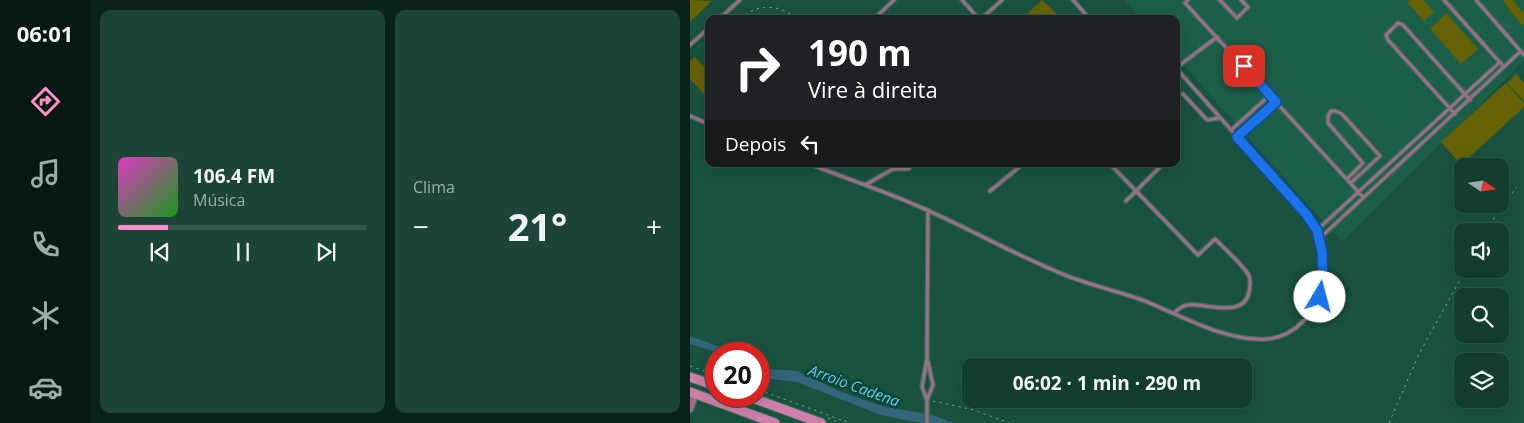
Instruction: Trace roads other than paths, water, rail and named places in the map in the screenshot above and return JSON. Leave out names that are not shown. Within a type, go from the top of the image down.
[{"type":"main road","points":[[690,377],[705,382]]},
{"type":"main road","points":[[692,393],[762,421],[776,423]]},
{"type":"main road","points":[[770,405],[820,423]]},
{"type":"street","points":[[690,409],[692,393]]},
{"type":"lane","points":[[723,15],[740,0]]},
{"type":"lane","points":[[879,14],[894,0]]},
{"type":"lane","points":[[962,0],[976,15]]},
{"type":"lane","points":[[985,15],[1002,0]]},
{"type":"lane","points":[[1072,0],[1086,15]]},
{"type":"lane","points":[[1188,0],[1185,3],[1363,197]]},
{"type":"lane","points":[[1220,0],[1237,18],[1248,7],[1242,0]]},
{"type":"lane","points":[[1444,0],[1504,67]]},
{"type":"lane","points":[[1320,238],[1504,67],[1523,53],[1476,0]]},
{"type":"lane","points":[[1455,114],[1388,40],[1386,35],[1398,23],[1403,25],[1470,100]]},
{"type":"lane","points":[[690,45],[705,32]]},
{"type":"lane","points":[[1180,65],[1217,37]]},
{"type":"lane","points":[[1317,230],[1500,62]]},
{"type":"lane","points":[[817,167],[928,210],[1028,259],[1062,273],[1174,312],[1229,335],[1267,339],[1283,336],[1296,329],[1305,320],[1320,297],[1323,275],[1320,238],[1317,230],[1306,214],[1180,73]]},
{"type":"lane","points":[[1183,94],[1206,120],[1220,118]]},
{"type":"lane","points":[[1230,130],[1270,95]]},
{"type":"lane","points":[[1237,137],[1276,102]]},
{"type":"lane","points":[[1347,179],[1363,163],[1328,123],[1328,116],[1331,111],[1342,114],[1380,156],[1351,183]]},
{"type":"lane","points":[[690,116],[705,122]]},
{"type":"lane","points":[[864,186],[893,169],[908,170],[910,167]]},
{"type":"lane","points":[[990,191],[1014,167]]},
{"type":"lane","points":[[1113,167],[1198,256],[1216,239],[1249,275],[1249,295],[1238,306],[1227,308],[1186,304],[1174,312]]},
{"type":"lane","points":[[1126,201],[1160,167]]},
{"type":"lane","points":[[928,210],[927,359],[922,386],[928,400]]},
{"type":"lane","points":[[927,359],[933,385],[928,400],[927,423]]},
{"type":"water","points":[[690,336],[706,342],[705,349],[690,344]]},
{"type":"water","name":"Arroio Cadena","points":[[770,369],[797,371],[839,391],[881,406],[932,415],[953,423],[922,423],[881,415],[797,382],[770,378]]}]
